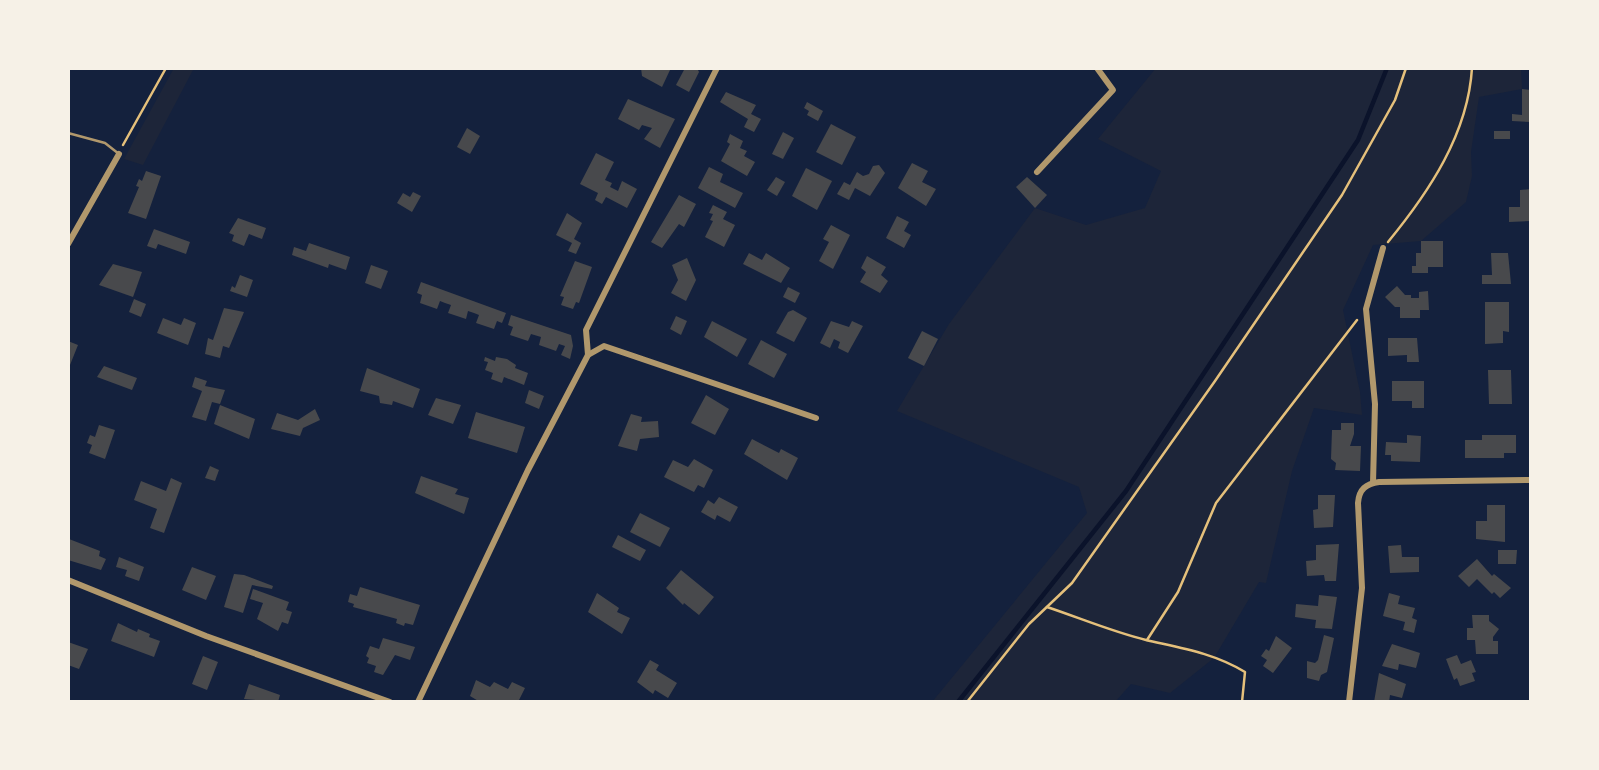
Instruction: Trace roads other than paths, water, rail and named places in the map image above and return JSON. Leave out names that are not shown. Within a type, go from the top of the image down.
[{"type":"street","points":[[418,702],[528,470],[588,355],[586,330],[718,68]]},
{"type":"street","points":[[1038,172],[1113,90],[1096,71],[1097,68]]},
{"type":"street","points":[[68,244],[119,154]]},
{"type":"street","points":[[1373,483],[1375,404],[1366,309],[1383,248]]},
{"type":"street","points":[[588,355],[604,346],[817,418]]},
{"type":"street","points":[[1349,702],[1362,588],[1359,495],[1364,487],[1373,483],[1531,480]]},
{"type":"street","points":[[68,580],[206,636],[390,702]]},
{"type":"lane","points":[[68,133],[105,144],[119,154]]},
{"type":"waterway","points":[[958,702],[1126,491],[1358,140],[1387,68]]}]
